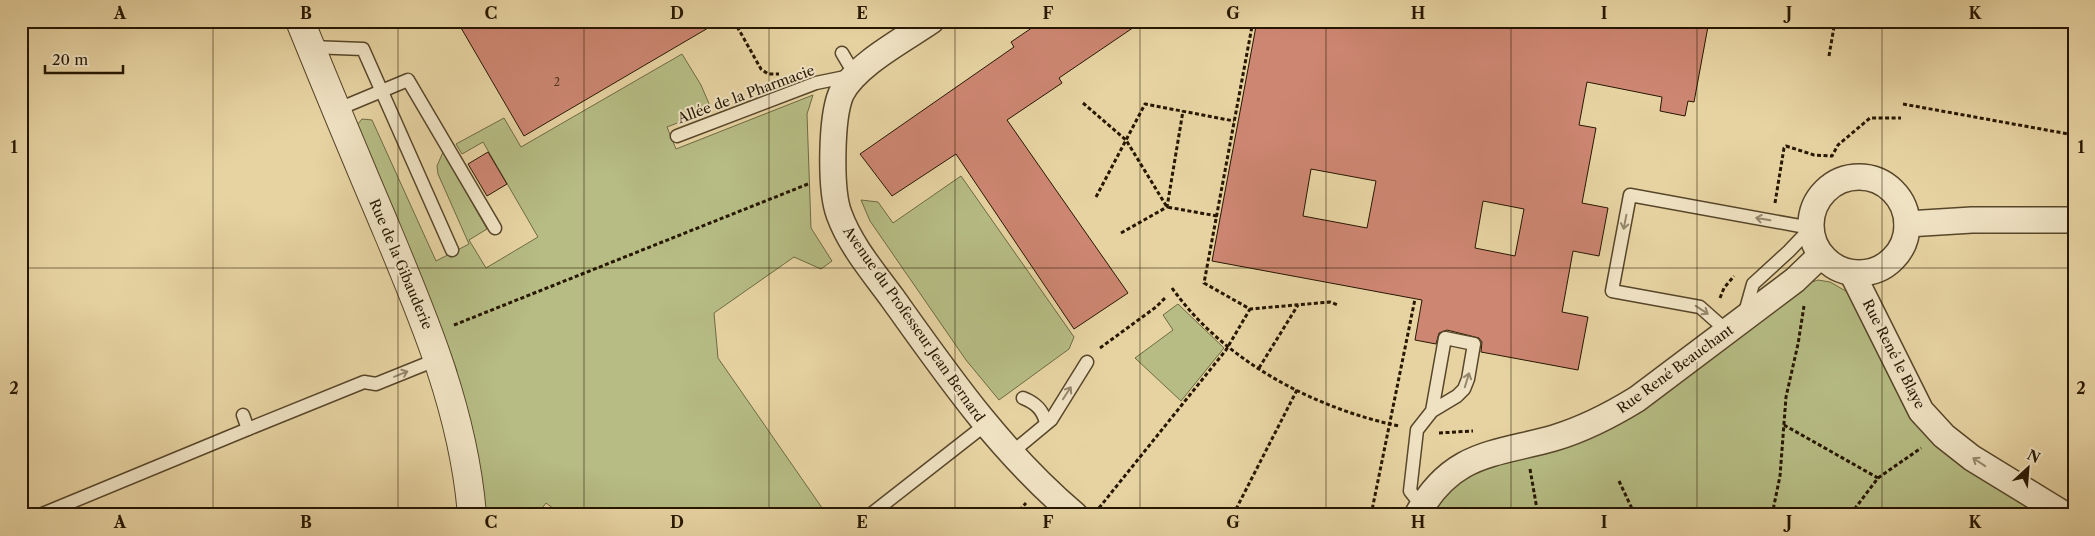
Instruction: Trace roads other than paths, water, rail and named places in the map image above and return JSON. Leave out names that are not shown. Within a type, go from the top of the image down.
[{"type":"street","name":"Rue de la Gibauderie","points":[[300,21],[430,334],[460,437],[472,514]]},
{"type":"street","name":"Avenue du Professeur Jean Bernard","points":[[931,21],[855,76],[842,93],[836,110],[834,129],[835,192],[838,213],[859,251],[964,399],[1010,454],[1048,492],[1075,515]]},
{"type":"street","points":[[1854,178],[1867,178],[1891,189],[1905,211],[1907,224],[1906,238],[1900,250],[1891,261],[1879,269],[1866,273],[1852,273],[1835,267],[1821,255],[1814,242],[1811,228],[1813,212],[1819,199],[1829,188],[1854,178]]},
{"type":"street","points":[[1907,224],[1972,220],[2074,220]]},
{"type":"street","name":"Rue René Beauchant","points":[[1419,510],[1441,482],[1460,466],[1481,456],[1581,429],[1611,415],[1637,399],[1795,280],[1821,255]]},
{"type":"street","name":"Rue René le Blaye","points":[[1852,273],[1921,411],[1944,436],[1988,469],[2065,515]]},
{"type":"lane","points":[[310,47],[363,49],[452,250]]},
{"type":"lane","points":[[842,53],[855,76]]},
{"type":"lane","name":"Allée de la Pharmacie","points":[[677,136],[816,82],[855,76]]},
{"type":"lane","points":[[336,110],[408,80],[495,228]]},
{"type":"lane","points":[[1630,195],[1811,228],[1753,284],[1735,325],[1700,307],[1612,291],[1630,195]]},
{"type":"lane","points":[[1419,510],[1412,497],[1410,482],[1417,430],[1432,411],[1457,396],[1464,389],[1468,379],[1474,344],[1445,338],[1432,411]]},
{"type":"lane","points":[[40,515],[306,406],[363,379],[376,384],[438,359]]},
{"type":"lane","points":[[1010,454],[1046,423],[1087,362]]},
{"type":"lane","points":[[301,393],[306,406]]},
{"type":"lane","points":[[1022,398],[1033,402],[1044,413],[1046,423]]},
{"type":"lane","points":[[242,415],[248,429]]},
{"type":"lane","points":[[870,515],[986,425]]}]
